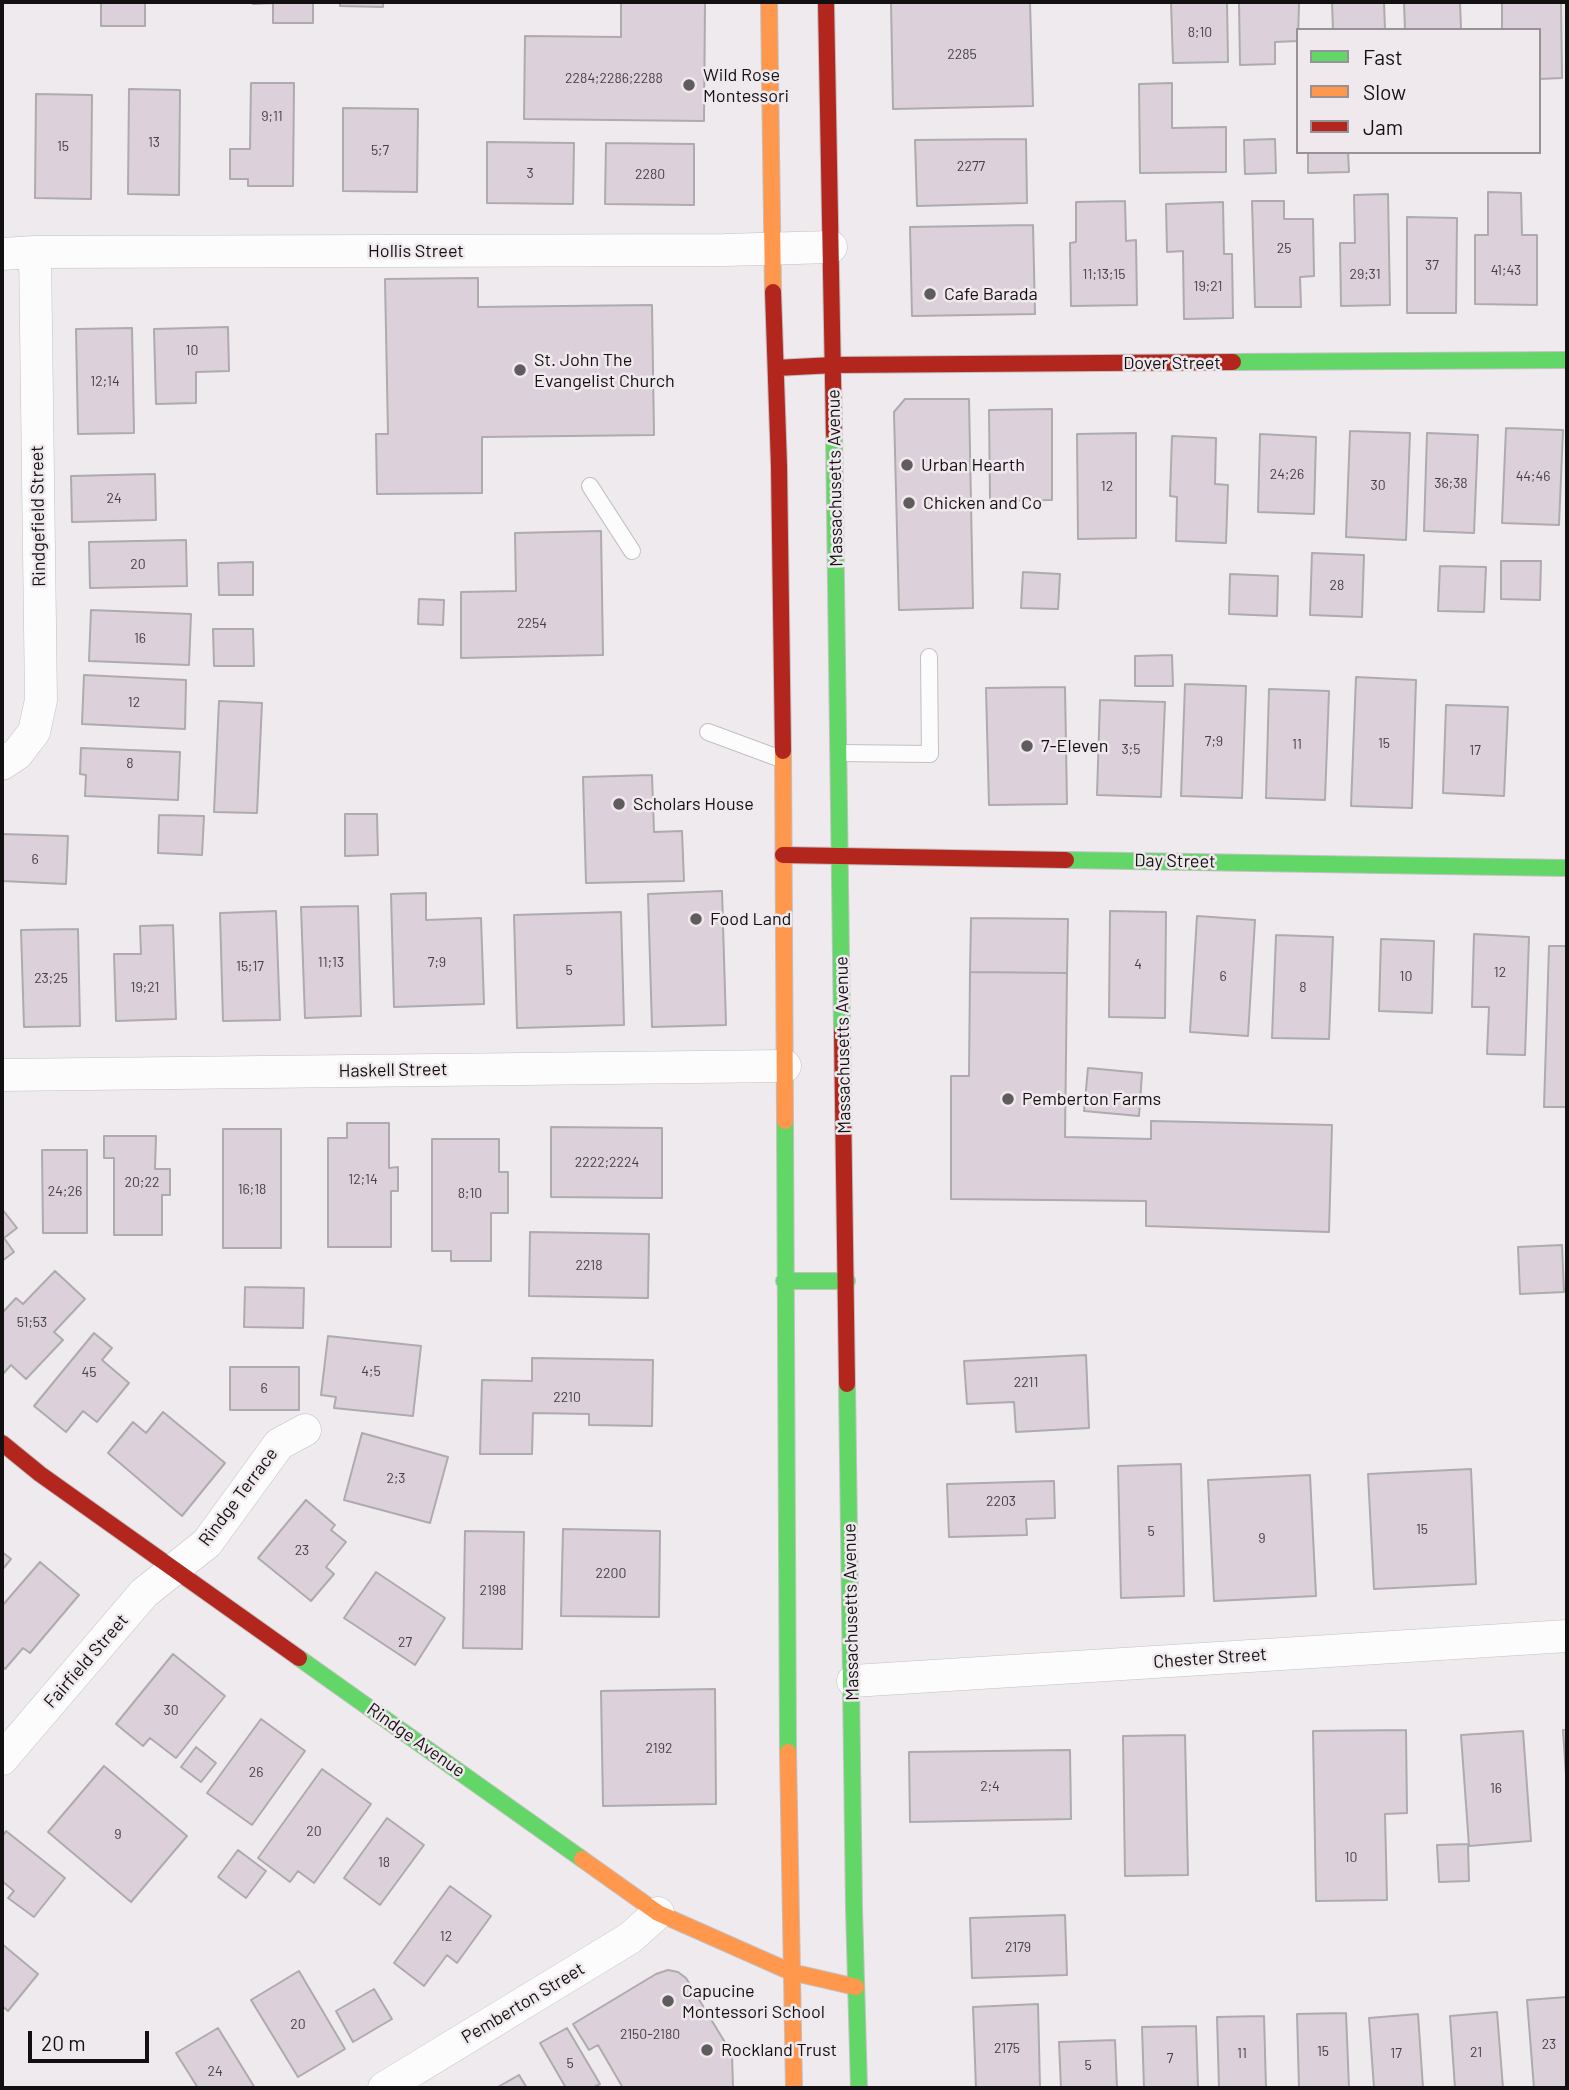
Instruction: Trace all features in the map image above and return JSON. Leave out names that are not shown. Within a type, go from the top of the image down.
[{"type":"main road","points":[[769,2],[783,760],[788,1839],[794,2088]]},
{"type":"main road","name":"Massachusetts Avenue","points":[[826,2],[834,365],[859,2088]]},
{"type":"main road","name":"Dover Street","points":[[776,368],[834,365],[1567,360]]},
{"type":"main road","name":"Day Street","points":[[783,855],[1567,868]]},
{"type":"main road","points":[[784,1281],[846,1281]]},
{"type":"main road","name":"Rindge Avenue","points":[[2,1443],[40,1474],[658,1913],[791,1972],[856,1987]]},
{"type":"street","name":"Hollis Street","points":[[2,254],[831,247]]},
{"type":"street","name":"Rindgefield Street","points":[[2,764],[17,754],[34,733],[41,700],[35,252]]},
{"type":"street","name":"Haskell Street","points":[[2,1075],[785,1066]]},
{"type":"street","name":"Rindge Terrace","points":[[175,1569],[207,1543],[279,1444],[305,1430]]},
{"type":"street","name":"Fairfield Street","points":[[2,1759],[144,1593],[175,1569]]},
{"type":"street","name":"Chester Street","points":[[853,1681],[1567,1636]]},
{"type":"street","name":"Pemberton Street","points":[[384,2088],[631,1938],[658,1913]]},
{"type":"lane","points":[[590,486],[632,551]]},
{"type":"lane","points":[[839,753],[930,754],[929,657]]},
{"type":"lane","points":[[708,732],[783,760]]},
{"type":"building","points":[[101,2],[145,2],[145,26],[101,26]]},
{"type":"building","points":[[253,2],[313,2],[313,23],[273,23],[273,3]]},
{"type":"building","points":[[340,2],[383,2],[383,7],[340,6]]},
{"type":"building","points":[[621,2],[705,2],[704,121],[524,119],[525,36],[621,37]]},
{"type":"building","points":[[891,2],[1030,2],[1033,106],[893,109]]},
{"type":"building","points":[[1171,2],[1227,2],[1228,62],[1173,63]]},
{"type":"building","points":[[1239,2],[1299,2],[1296,41],[1275,42],[1275,64],[1240,65]]},
{"type":"building","points":[[1332,2],[1384,2],[1385,28],[1333,28]]},
{"type":"building","points":[[1404,2],[1460,2],[1461,28],[1405,28]]},
{"type":"building","points":[[1502,2],[1561,2],[1562,78],[1541,79],[1541,28],[1502,28]]},
{"type":"building","points":[[251,83],[294,83],[293,186],[248,186],[248,179],[230,179],[230,149],[250,149]]},
{"type":"building","points":[[1172,83],[1172,128],[1226,127],[1226,172],[1140,173],[1139,84]]},
{"type":"building","points":[[129,89],[180,90],[179,195],[128,194]]},
{"type":"building","points":[[36,94],[92,95],[91,199],[35,198]]},
{"type":"building","points":[[343,108],[418,109],[417,192],[343,191]]},
{"type":"building","points":[[1026,139],[1027,203],[917,206],[915,140]]},
{"type":"building","points":[[1275,139],[1276,173],[1245,174],[1244,140]]},
{"type":"building","points":[[487,142],[574,143],[573,204],[487,203]]},
{"type":"building","points":[[606,143],[694,144],[694,205],[605,204]]},
{"type":"building","points":[[1308,154],[1348,154],[1349,172],[1308,173]]},
{"type":"building","points":[[1488,192],[1521,193],[1522,235],[1537,235],[1537,305],[1475,304],[1475,235],[1488,235]]},
{"type":"building","points":[[1388,194],[1390,305],[1341,306],[1340,243],[1355,243],[1354,195]]},
{"type":"building","points":[[1125,201],[1126,241],[1136,240],[1137,305],[1071,306],[1070,243],[1076,242],[1076,202]]},
{"type":"building","points":[[1252,201],[1284,201],[1284,219],[1313,219],[1314,276],[1300,277],[1301,307],[1255,307]]},
{"type":"building","points":[[1223,202],[1224,254],[1232,254],[1233,318],[1184,319],[1183,251],[1167,252],[1166,204]]},
{"type":"building","points":[[1407,217],[1457,218],[1456,313],[1407,313]]},
{"type":"building","points":[[1033,225],[1035,314],[912,316],[910,227]]},
{"type":"building","name":"St. John The Evangelist Church","points":[[478,278],[478,307],[652,305],[654,435],[482,437],[482,493],[377,494],[376,434],[388,434],[385,279]]},
{"type":"building","points":[[228,327],[229,371],[196,372],[196,403],[156,404],[154,329]]},
{"type":"building","points":[[132,328],[134,433],[78,434],[76,329]]},
{"type":"building","points":[[905,399],[969,399],[973,608],[899,610],[894,412]]},
{"type":"building","points":[[1052,409],[1052,500],[990,501],[989,410]]},
{"type":"building","points":[[1506,428],[1563,430],[1559,525],[1502,523]]},
{"type":"building","points":[[1350,431],[1410,433],[1406,540],[1346,537]]},
{"type":"building","points":[[1136,433],[1136,538],[1078,539],[1077,434]]},
{"type":"building","points":[[1427,433],[1478,435],[1474,533],[1424,531]]},
{"type":"building","points":[[1260,434],[1316,437],[1314,514],[1258,512]]},
{"type":"building","points":[[1172,436],[1216,438],[1215,484],[1228,485],[1226,543],[1176,541],[1177,497],[1170,496]]},
{"type":"building","points":[[155,474],[156,520],[72,522],[71,476]]},
{"type":"building","points":[[601,531],[603,655],[461,658],[461,592],[516,591],[515,533]]},
{"type":"building","points":[[186,540],[187,586],[90,588],[89,542]]},
{"type":"building","points":[[1312,553],[1364,555],[1362,617],[1310,615]]},
{"type":"building","points":[[1501,561],[1541,561],[1540,600],[1501,599]]},
{"type":"building","points":[[253,562],[253,595],[219,595],[218,563]]},
{"type":"building","points":[[1440,566],[1486,567],[1484,612],[1438,611]]},
{"type":"building","points":[[1023,572],[1060,574],[1058,609],[1021,608]]},
{"type":"building","points":[[1230,574],[1278,576],[1277,616],[1229,614]]},
{"type":"building","points":[[419,599],[444,600],[443,625],[418,624]]},
{"type":"building","points":[[91,610],[191,614],[189,665],[89,661]]},
{"type":"building","points":[[213,629],[253,629],[254,666],[214,666]]},
{"type":"building","points":[[1172,655],[1173,686],[1135,686],[1135,656]]},
{"type":"building","points":[[84,675],[186,680],[185,729],[82,724]]},
{"type":"building","points":[[1356,677],[1416,680],[1412,808],[1351,806]]},
{"type":"building","points":[[1185,684],[1246,686],[1242,798],[1181,796]]},
{"type":"building","name":"7-Eleven","points":[[1065,687],[1067,804],[989,805],[986,688]]},
{"type":"building","points":[[1269,689],[1329,691],[1325,800],[1266,798]]},
{"type":"building","points":[[1100,700],[1165,702],[1161,797],[1097,795]]},
{"type":"building","points":[[219,701],[262,703],[257,813],[214,812]]},
{"type":"building","points":[[1446,705],[1508,707],[1504,796],[1443,793]]},
{"type":"building","points":[[81,748],[180,752],[178,800],[85,796],[86,775],[80,774]]},
{"type":"building","name":"Scholars House","points":[[652,775],[654,832],[682,831],[684,881],[586,883],[583,777]]},
{"type":"building","points":[[345,814],[377,814],[378,855],[345,856]]},
{"type":"building","points":[[159,815],[204,816],[202,855],[158,853]]},
{"type":"building","points":[[2,834],[68,836],[66,884],[2,881]]},
{"type":"building","points":[[722,891],[726,1025],[652,1027],[648,894]]},
{"type":"building","points":[[426,893],[426,920],[481,918],[484,1004],[394,1007],[391,894]]},
{"type":"building","points":[[358,906],[361,1016],[305,1018],[301,907]]},
{"type":"building","points":[[276,911],[280,1020],[223,1021],[220,913]]},
{"type":"building","points":[[1110,911],[1166,912],[1165,1018],[1109,1017]]},
{"type":"building","points":[[621,912],[624,1025],[517,1028],[514,915]]},
{"type":"building","points":[[1197,916],[1255,920],[1248,1036],[1190,1032]]},
{"type":"building","points":[[971,918],[1068,919],[1067,973],[970,972]]},
{"type":"building","points":[[173,925],[176,1019],[116,1021],[114,954],[141,954],[140,926]]},
{"type":"building","points":[[78,929],[80,1026],[24,1027],[21,930]]},
{"type":"building","points":[[1474,934],[1529,937],[1525,1055],[1487,1054],[1489,1007],[1472,1007]]},
{"type":"building","points":[[1276,935],[1333,937],[1329,1039],[1272,1038]]},
{"type":"building","points":[[1381,939],[1434,941],[1432,1013],[1379,1011]]},
{"type":"building","points":[[1549,946],[1567,946],[1567,1107],[1544,1107]]},
{"type":"building","name":"Pemberton Farms","points":[[970,972],[1067,973],[1065,1137],[1151,1139],[1151,1121],[1332,1125],[1329,1232],[1146,1226],[1146,1201],[951,1199],[951,1076],[969,1076]]},
{"type":"building","points":[[1088,1068],[1142,1073],[1139,1116],[1084,1111]]},
{"type":"building","points":[[347,1123],[389,1123],[389,1168],[398,1167],[398,1191],[391,1191],[391,1247],[328,1247],[328,1138],[347,1138]]},
{"type":"building","points":[[551,1127],[662,1128],[662,1198],[551,1197]]},
{"type":"building","points":[[223,1129],[281,1129],[281,1248],[223,1248]]},
{"type":"building","points":[[104,1136],[156,1136],[155,1169],[170,1169],[170,1195],[162,1195],[162,1235],[114,1235],[114,1158],[104,1158]]},
{"type":"building","points":[[432,1139],[499,1139],[499,1172],[508,1172],[508,1213],[491,1213],[491,1261],[451,1261],[451,1251],[432,1251]]},
{"type":"building","points":[[42,1150],[87,1150],[87,1233],[43,1233]]},
{"type":"building","points":[[2,1209],[17,1228],[4,1238],[14,1252],[2,1261]]},
{"type":"building","points":[[530,1232],[649,1234],[648,1298],[529,1296]]},
{"type":"building","points":[[1562,1245],[1564,1292],[1520,1294],[1518,1247]]},
{"type":"building","points":[[55,1271],[85,1299],[54,1332],[63,1340],[26,1379],[11,1365],[2,1375],[2,1313],[16,1298],[23,1304]]},
{"type":"building","points":[[245,1287],[304,1288],[303,1328],[244,1327]]},
{"type":"building","points":[[94,1333],[112,1348],[102,1360],[129,1383],[97,1422],[83,1411],[66,1432],[34,1406]]},
{"type":"building","points":[[328,1336],[421,1346],[413,1416],[334,1408],[336,1397],[321,1395]]},
{"type":"building","points":[[1086,1355],[1089,1428],[1016,1432],[1014,1402],[967,1404],[964,1361]]},
{"type":"building","points":[[532,1358],[653,1360],[652,1426],[589,1425],[589,1414],[533,1413],[532,1454],[480,1454],[482,1380],[532,1381]]},
{"type":"building","points":[[230,1367],[299,1367],[299,1410],[230,1410]]},
{"type":"building","points":[[163,1412],[225,1463],[182,1516],[108,1453],[133,1422],[146,1433]]},
{"type":"building","points":[[362,1433],[448,1457],[430,1523],[344,1500]]},
{"type":"building","points":[[1181,1464],[1184,1596],[1121,1598],[1118,1466]]},
{"type":"building","points":[[1471,1469],[1476,1584],[1374,1589],[1368,1474]]},
{"type":"building","points":[[1310,1475],[1316,1596],[1214,1601],[1208,1480]]},
{"type":"building","points":[[1054,1481],[1055,1518],[1026,1519],[1027,1535],[949,1537],[947,1484]]},
{"type":"building","points":[[306,1500],[335,1525],[331,1530],[346,1542],[326,1567],[334,1574],[311,1601],[258,1558]]},
{"type":"building","points":[[563,1529],[660,1531],[659,1617],[561,1616]]},
{"type":"building","points":[[465,1531],[524,1532],[522,1649],[463,1648]]},
{"type":"building","points":[[2,1552],[11,1559],[2,1570]]},
{"type":"building","points":[[40,1562],[79,1595],[30,1653],[23,1648],[5,1669],[2,1666],[2,1606]]},
{"type":"building","points":[[376,1572],[445,1618],[415,1665],[344,1618]]},
{"type":"building","points":[[173,1654],[225,1696],[176,1758],[150,1738],[143,1746],[116,1724]]},
{"type":"building","points":[[715,1689],[716,1804],[603,1806],[601,1691]]},
{"type":"building","points":[[261,1719],[305,1751],[252,1825],[207,1793]]},
{"type":"building","points":[[1406,1730],[1407,1813],[1385,1814],[1387,1900],[1316,1901],[1313,1731]]},
{"type":"building","points":[[1563,1730],[1567,1730],[1567,1790]]},
{"type":"building","points":[[1523,1731],[1531,1841],[1469,1846],[1461,1735]]},
{"type":"building","points":[[1185,1735],[1188,1875],[1125,1876],[1123,1736]]},
{"type":"building","points":[[196,1747],[216,1763],[201,1782],[181,1767]]},
{"type":"building","points":[[1070,1750],[1071,1819],[910,1822],[909,1752]]},
{"type":"building","points":[[104,1766],[187,1836],[131,1902],[48,1832]]},
{"type":"building","points":[[322,1769],[371,1804],[314,1883],[298,1871],[290,1882],[258,1858]]},
{"type":"building","points":[[387,1818],[424,1845],[380,1905],[344,1878]]},
{"type":"building","points":[[6,1831],[65,1878],[34,1917],[8,1898],[14,1891],[2,1881],[2,1837]]},
{"type":"building","points":[[1468,1844],[1469,1881],[1439,1882],[1437,1845]]},
{"type":"building","points":[[238,1850],[266,1871],[246,1898],[218,1877]]},
{"type":"building","points":[[450,1886],[491,1916],[457,1963],[447,1955],[424,1986],[394,1963]]},
{"type":"building","points":[[1065,1915],[1067,1975],[972,1978],[970,1918]]},
{"type":"building","points":[[2,1944],[38,1974],[8,2011],[2,2006]]},
{"type":"building","points":[[668,1970],[678,1972],[686,1978],[732,2054],[733,2088],[623,2088],[598,2045],[589,2050],[573,2024],[656,1974]]},
{"type":"building","points":[[299,1971],[345,2049],[298,2077],[251,2000]]},
{"type":"building","points":[[374,1989],[392,2019],[353,2042],[336,2011]]},
{"type":"building","points":[[1567,1997],[1567,2088],[1534,2088],[1527,2000]]},
{"type":"building","points":[[1038,2004],[1040,2088],[976,2088],[973,2007]]},
{"type":"building","points":[[1497,2012],[1503,2088],[1455,2088],[1450,2016]]},
{"type":"building","points":[[1346,2013],[1349,2088],[1299,2088],[1297,2014]]},
{"type":"building","points":[[1418,2014],[1423,2088],[1374,2088],[1369,2018]]},
{"type":"building","points":[[1264,2016],[1266,2088],[1219,2088],[1217,2017]]},
{"type":"building","points":[[1196,2026],[1198,2088],[1144,2088],[1142,2027]]},
{"type":"building","points":[[218,2028],[255,2088],[198,2088],[176,2053]]},
{"type":"building","points":[[567,2028],[600,2084],[592,2088],[566,2088],[540,2043]]},
{"type":"building","points":[[1115,2040],[1117,2088],[1061,2088],[1059,2042]]},
{"type":"building","points":[[519,2075],[527,2088],[496,2088]]},
{"type":"traffic: fast","points":[[1233,362],[1567,360]]},
{"type":"traffic: fast","points":[[834,434],[842,1032]]},
{"type":"traffic: fast","points":[[1066,860],[1567,868]]},
{"type":"traffic: fast","points":[[785,1121],[788,1752]]},
{"type":"traffic: fast","points":[[784,1281],[847,1281]]},
{"type":"traffic: fast","points":[[847,1384],[859,2088]]},
{"type":"traffic: fast","points":[[299,1658],[582,1859]]},
{"type":"traffic: slow","points":[[769,2],[773,292]]},
{"type":"traffic: slow","points":[[783,751],[785,1121]]},
{"type":"traffic: slow","points":[[788,1752],[794,2088]]},
{"type":"traffic: slow","points":[[582,1859],[658,1913],[791,1972],[856,1987]]},
{"type":"traffic: jam","points":[[826,2],[834,434]]},
{"type":"traffic: jam","points":[[773,292],[779,466],[783,751]]},
{"type":"traffic: jam","points":[[776,368],[834,365],[1233,362]]},
{"type":"traffic: jam","points":[[783,855],[1066,860]]},
{"type":"traffic: jam","points":[[842,1032],[847,1384]]},
{"type":"traffic: jam","points":[[2,1443],[40,1474],[299,1658]]},
{"type":"place","name":"Wild Rose Montessori","points":[[689,85]]},
{"type":"place","name":"Cafe Barada","points":[[930,294]]},
{"type":"place","name":"St. John The Evangelist Church","points":[[520,370]]},
{"type":"place","name":"Urban Hearth","points":[[907,465]]},
{"type":"place","name":"Chicken and Co","points":[[909,503]]},
{"type":"place","name":"7-Eleven","points":[[1027,746]]},
{"type":"place","name":"Scholars House","points":[[619,804]]},
{"type":"place","name":"Food Land","points":[[696,919]]},
{"type":"place","name":"Pemberton Farms","points":[[1008,1099]]},
{"type":"place","name":"Capucine Montessori School","points":[[668,2001]]},
{"type":"place","name":"Rockland Trust","points":[[707,2050]]}]
